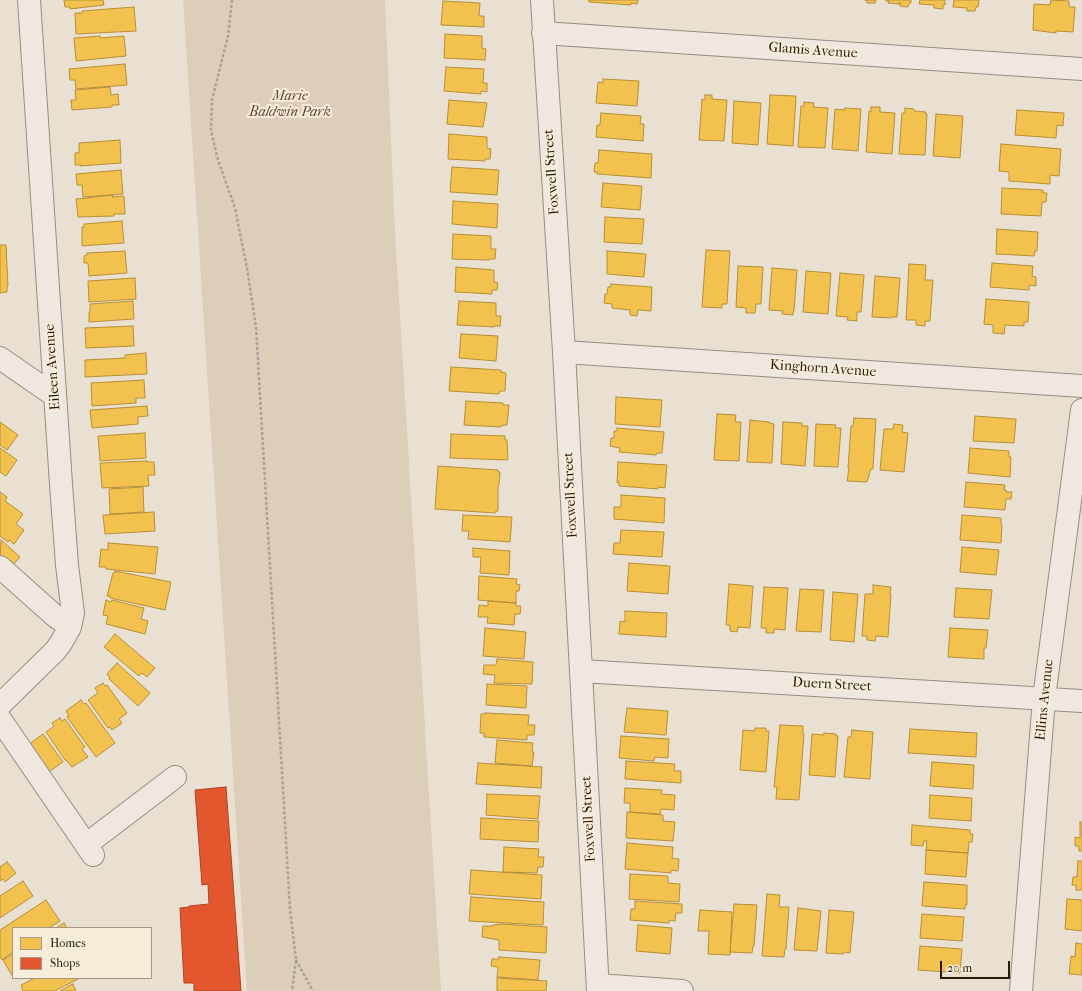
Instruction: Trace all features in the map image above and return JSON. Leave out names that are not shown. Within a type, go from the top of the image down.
[{"type":"street","name":"Eileen Avenue","points":[[0,705],[55,651],[70,627],[73,613],[67,564],[29,0]]},
{"type":"street","name":"Foxwell Street","points":[[542,0],[564,352],[598,988]]},
{"type":"street","name":"Glamis Avenue","points":[[543,33],[1082,69]]},
{"type":"street","name":"Kinghorn Avenue","points":[[564,352],[1082,386]]},
{"type":"street","points":[[0,358],[55,396]]},
{"type":"street","name":"Ellins Avenue","points":[[1021,991],[1044,698],[1082,410]]},
{"type":"street","points":[[0,567],[55,616],[70,627]]},
{"type":"street","name":"Duern Street","points":[[581,671],[1082,701]]},
{"type":"street","points":[[0,719],[90,850],[175,777]]},
{"type":"street","points":[[598,988],[682,991]]},
{"type":"path","points":[[232,0],[228,36],[212,100],[211,131],[218,160],[235,208],[247,268],[256,327],[290,909],[296,960],[292,991]]},
{"type":"path","points":[[296,960],[313,991]]},
{"type":"green space","name":"Marie Baldwin Park","points":[[183,0],[385,0],[395,232],[441,991],[247,991]]},
{"type":"building: Homes","points":[[64,0],[103,0],[104,5],[70,9],[70,7],[65,7]]},
{"type":"building: Homes","points":[[589,0],[638,0],[637,4],[631,3],[631,5],[589,2]]},
{"type":"building: Homes","points":[[867,0],[876,0],[875,3],[867,3]]},
{"type":"building: Homes","points":[[886,0],[911,0],[911,3],[909,3],[908,7],[900,6],[900,2],[899,4],[888,3],[889,1]]},
{"type":"building: Homes","points":[[920,0],[945,0],[945,5],[943,5],[943,9],[934,8],[934,5],[919,4]]},
{"type":"building: Homes","points":[[954,0],[979,0],[978,7],[976,7],[975,11],[967,11],[967,8],[953,7]]},
{"type":"building: Homes","points":[[1051,0],[1069,1],[1069,7],[1075,7],[1073,32],[1056,31],[1056,33],[1033,30],[1034,4],[1050,5]]},
{"type":"building: Homes","points":[[443,1],[480,3],[479,16],[484,16],[484,27],[441,25]]},
{"type":"building: Homes","points":[[134,7],[136,31],[76,34],[75,13],[82,13],[82,11]]},
{"type":"building: Homes","points":[[445,34],[482,36],[482,48],[486,49],[485,60],[444,58]]},
{"type":"building: Homes","points":[[100,36],[100,38],[124,36],[126,56],[76,61],[74,38]]},
{"type":"building: Homes","points":[[125,64],[127,85],[76,89],[75,80],[70,80],[69,69]]},
{"type":"building: Homes","points":[[446,67],[484,69],[483,83],[487,83],[487,92],[481,91],[481,94],[444,91]]},
{"type":"building: Homes","points":[[603,79],[639,81],[637,106],[596,103],[598,82],[603,83]]},
{"type":"building: Homes","points":[[110,87],[111,95],[118,94],[119,105],[112,105],[112,107],[72,110],[71,100],[76,100],[75,90]]},
{"type":"building: Homes","points":[[705,95],[712,95],[712,99],[727,100],[724,141],[699,140],[702,99],[705,100]]},
{"type":"building: Homes","points":[[770,95],[796,96],[793,146],[767,144]]},
{"type":"building: Homes","points":[[449,100],[487,103],[483,127],[447,124]]},
{"type":"building: Homes","points":[[734,101],[761,103],[758,145],[732,143]]},
{"type":"building: Homes","points":[[804,102],[814,103],[813,107],[828,108],[825,148],[798,147],[801,106],[804,106]]},
{"type":"building: Homes","points":[[871,107],[880,107],[880,112],[895,113],[892,154],[866,152],[869,111],[871,112]]},
{"type":"building: Homes","points":[[845,108],[861,109],[858,151],[832,149],[835,109],[845,110]]},
{"type":"building: Homes","points":[[905,108],[914,109],[914,111],[926,112],[925,114],[927,114],[925,155],[899,154],[902,113],[905,113]]},
{"type":"building: Homes","points":[[1017,110],[1064,113],[1063,126],[1057,125],[1056,138],[1015,135]]},
{"type":"building: Homes","points":[[601,113],[641,116],[640,124],[644,124],[643,141],[596,137],[597,125],[600,125]]},
{"type":"building: Homes","points":[[936,114],[963,116],[960,158],[933,156]]},
{"type":"building: Homes","points":[[449,134],[487,137],[487,148],[491,149],[490,159],[485,159],[485,161],[448,159]]},
{"type":"building: Homes","points":[[120,140],[121,163],[80,166],[81,165],[75,165],[75,153],[79,153],[79,143]]},
{"type":"building: Homes","points":[[1001,144],[1061,149],[1059,176],[1050,175],[1050,184],[1009,181],[1009,172],[999,171]]},
{"type":"building: Homes","points":[[599,150],[652,154],[651,178],[597,174],[597,172],[594,172],[595,163],[598,163]]},
{"type":"building: Homes","points":[[452,167],[499,170],[497,195],[450,192]]},
{"type":"building: Homes","points":[[121,170],[123,194],[83,197],[82,185],[77,185],[76,174]]},
{"type":"building: Homes","points":[[603,183],[642,186],[640,210],[601,207]]},
{"type":"building: Homes","points":[[1002,188],[1043,190],[1043,193],[1047,193],[1046,202],[1042,202],[1041,216],[1001,214]]},
{"type":"building: Homes","points":[[113,195],[112,197],[124,196],[125,214],[114,214],[114,216],[78,217],[76,199]]},
{"type":"building: Homes","points":[[453,201],[498,204],[497,228],[452,224]]},
{"type":"building: Homes","points":[[605,217],[644,219],[642,244],[604,242]]},
{"type":"building: Homes","points":[[122,221],[124,243],[82,246],[82,227],[84,227],[84,224]]},
{"type":"building: Homes","points":[[997,229],[1038,232],[1037,251],[1035,251],[1034,256],[996,254]]},
{"type":"building: Homes","points":[[453,234],[491,236],[491,249],[496,249],[495,259],[452,259]]},
{"type":"building: Homes","points":[[0,245],[6,245],[8,286],[7,292],[0,293]]},
{"type":"building: Homes","points":[[706,250],[730,251],[727,304],[722,304],[722,308],[702,307]]},
{"type":"building: Homes","points":[[125,251],[127,273],[89,276],[88,263],[84,263],[84,256],[87,255],[87,253]]},
{"type":"building: Homes","points":[[607,251],[646,254],[644,277],[607,274]]},
{"type":"building: Homes","points":[[992,263],[1033,266],[1032,276],[1036,277],[1036,286],[1029,285],[1029,290],[990,287]]},
{"type":"building: Homes","points":[[909,264],[926,265],[925,280],[933,280],[930,321],[925,321],[925,326],[916,325],[916,320],[906,320]]},
{"type":"building: Homes","points":[[738,266],[763,267],[761,304],[756,304],[755,313],[746,313],[746,308],[736,307]]},
{"type":"building: Homes","points":[[456,267],[494,270],[494,282],[498,283],[497,290],[492,290],[492,294],[455,292]]},
{"type":"building: Homes","points":[[772,268],[797,270],[793,315],[782,314],[783,311],[769,310]]},
{"type":"building: Homes","points":[[806,271],[831,273],[828,314],[803,312]]},
{"type":"building: Homes","points":[[840,273],[864,275],[861,312],[857,312],[857,321],[847,320],[848,317],[836,316]]},
{"type":"building: Homes","points":[[875,276],[900,278],[897,317],[872,317]]},
{"type":"building: Homes","points":[[135,278],[136,299],[89,302],[88,281]]},
{"type":"building: Homes","points":[[611,284],[652,287],[651,311],[638,310],[637,316],[630,315],[630,310],[612,308],[612,304],[604,303],[605,294],[607,294],[608,287],[611,287]]},
{"type":"building: Homes","points":[[986,299],[1029,302],[1028,322],[1024,322],[1024,326],[1005,325],[1004,334],[993,333],[993,325],[984,324]]},
{"type":"building: Homes","points":[[133,301],[134,319],[89,322],[90,304]]},
{"type":"building: Homes","points":[[459,301],[496,303],[496,316],[501,316],[500,326],[457,325]]},
{"type":"building: Homes","points":[[133,326],[134,346],[86,348],[85,328]]},
{"type":"building: Homes","points":[[461,334],[498,336],[496,361],[459,358]]},
{"type":"building: Homes","points":[[146,353],[147,374],[85,377],[85,360],[125,358],[125,355]]},
{"type":"building: Homes","points":[[451,367],[501,370],[501,372],[506,373],[505,391],[500,391],[499,394],[449,391]]},
{"type":"building: Homes","points":[[144,380],[145,398],[136,398],[136,403],[92,406],[91,383]]},
{"type":"building: Homes","points":[[616,397],[662,400],[660,427],[615,424]]},
{"type":"building: Homes","points":[[466,401],[503,403],[503,405],[509,405],[507,425],[502,425],[501,427],[464,425]]},
{"type":"building: Homes","points":[[147,406],[148,416],[138,417],[138,424],[92,428],[90,410]]},
{"type":"building: Homes","points":[[717,414],[736,415],[735,422],[741,422],[739,461],[714,460]]},
{"type":"building: Homes","points":[[975,416],[1016,419],[1014,443],[973,441]]},
{"type":"building: Homes","points":[[854,418],[876,419],[873,469],[871,469],[867,482],[847,481],[851,426],[853,426]]},
{"type":"building: Homes","points":[[750,420],[774,424],[772,463],[747,462]]},
{"type":"building: Homes","points":[[0,422],[18,435],[7,450],[0,445]]},
{"type":"building: Homes","points":[[783,422],[802,423],[802,426],[808,426],[805,466],[781,464]]},
{"type":"building: Homes","points":[[816,424],[836,425],[835,428],[841,428],[838,467],[814,466]]},
{"type":"building: Homes","points":[[894,424],[903,425],[902,432],[908,433],[904,472],[880,470],[884,429],[893,429]]},
{"type":"building: Homes","points":[[617,428],[664,432],[662,453],[657,453],[656,455],[619,452],[620,448],[610,446],[611,438],[614,438],[614,431],[617,431]]},
{"type":"building: Homes","points":[[145,433],[146,458],[100,461],[98,436]]},
{"type":"building: Homes","points":[[451,434],[505,436],[505,440],[507,440],[508,460],[450,458]]},
{"type":"building: Homes","points":[[0,448],[17,460],[6,476],[0,472]]},
{"type":"building: Homes","points":[[970,448],[1009,451],[1009,457],[1011,457],[1010,477],[968,473]]},
{"type":"building: Homes","points":[[154,462],[155,475],[148,475],[149,486],[102,488],[100,463]]},
{"type":"building: Homes","points":[[618,462],[667,465],[665,488],[658,487],[658,489],[619,486],[619,482],[617,483]]},
{"type":"building: Homes","points":[[438,466],[498,470],[498,472],[500,472],[498,485],[498,511],[495,513],[435,509]]},
{"type":"building: Homes","points":[[966,482],[1005,485],[1004,490],[1006,490],[1006,492],[1012,492],[1011,499],[1006,499],[1005,510],[964,507]]},
{"type":"building: Homes","points":[[143,487],[144,512],[110,514],[109,489]]},
{"type":"building: Homes","points":[[0,492],[7,497],[5,501],[23,514],[16,524],[24,530],[14,544],[9,540],[8,542],[0,536]]},
{"type":"building: Homes","points":[[621,495],[665,498],[664,523],[614,519],[614,507],[621,507]]},
{"type":"building: Homes","points":[[154,512],[155,531],[105,534],[103,515]]},
{"type":"building: Homes","points":[[463,515],[512,517],[510,542],[468,539],[469,531],[462,531]]},
{"type":"building: Homes","points":[[962,515],[1001,518],[1001,543],[960,540]]},
{"type":"building: Homes","points":[[621,530],[664,532],[662,557],[613,554],[614,543],[620,543]]},
{"type":"building: Homes","points":[[1,540],[20,557],[9,569],[0,561]]},
{"type":"building: Homes","points":[[108,543],[158,547],[155,574],[99,567],[101,549],[108,550]]},
{"type":"building: Homes","points":[[962,547],[999,550],[996,575],[960,572]]},
{"type":"building: Homes","points":[[473,548],[510,551],[509,575],[480,573],[481,557],[473,557]]},
{"type":"building: Homes","points":[[629,563],[670,566],[668,594],[627,591]]},
{"type":"building: Homes","points":[[115,571],[171,582],[165,610],[110,598],[110,596],[107,596],[113,573],[115,573]]},
{"type":"building: Homes","points":[[479,576],[517,579],[516,584],[520,585],[519,591],[516,591],[516,603],[478,600]]},
{"type":"building: Homes","points":[[729,584],[753,586],[750,628],[738,627],[737,632],[730,631],[730,625],[726,625]]},
{"type":"building: Homes","points":[[873,585],[891,587],[888,637],[876,636],[875,641],[867,640],[867,636],[862,636],[865,594],[873,594]]},
{"type":"building: Homes","points":[[764,587],[788,588],[785,630],[774,629],[774,633],[766,633],[766,628],[761,628]]},
{"type":"building: Homes","points":[[956,588],[992,590],[989,619],[954,617]]},
{"type":"building: Homes","points":[[800,589],[824,590],[821,632],[796,631]]},
{"type":"building: Homes","points":[[833,592],[858,594],[854,642],[830,640]]},
{"type":"building: Homes","points":[[106,600],[111,602],[112,600],[144,608],[141,619],[148,621],[145,634],[106,624],[108,616],[103,615]]},
{"type":"building: Homes","points":[[488,601],[516,603],[516,606],[521,606],[520,614],[515,614],[514,625],[487,623],[488,617],[478,617],[479,605],[488,606]]},
{"type":"building: Homes","points":[[625,611],[667,613],[666,637],[619,634],[620,621],[625,622]]},
{"type":"building: Homes","points":[[485,628],[526,632],[524,659],[483,656]]},
{"type":"building: Homes","points":[[950,628],[988,630],[986,648],[984,648],[984,659],[948,657]]},
{"type":"building: Homes","points":[[115,634],[155,668],[147,677],[142,673],[139,676],[104,647]]},
{"type":"building: Homes","points":[[497,659],[533,662],[532,684],[494,683],[495,675],[483,674],[484,665],[496,665]]},
{"type":"building: Homes","points":[[117,663],[150,693],[138,706],[109,679],[110,678],[107,674]]},
{"type":"building: Homes","points":[[103,683],[105,686],[107,685],[127,713],[119,719],[122,723],[112,730],[110,727],[108,728],[88,700],[98,693],[95,688]]},
{"type":"building: Homes","points":[[487,684],[527,686],[526,708],[486,705]]},
{"type":"building: Homes","points":[[81,700],[84,704],[86,703],[115,743],[96,757],[67,717],[69,716],[66,711]]},
{"type":"building: Homes","points":[[627,708],[668,711],[666,735],[624,732]]},
{"type":"building: Homes","points":[[481,714],[529,715],[528,725],[535,725],[534,735],[527,735],[527,740],[484,737],[484,733],[480,733]]},
{"type":"building: Homes","points":[[60,718],[62,721],[65,719],[85,747],[82,749],[88,757],[72,767],[65,760],[46,732],[54,726],[52,723]]},
{"type":"building: Homes","points":[[780,725],[803,726],[804,734],[799,800],[776,799],[777,787],[774,787]]},
{"type":"building: Homes","points":[[755,728],[766,728],[766,731],[769,731],[766,772],[740,770],[743,730],[755,731]]},
{"type":"building: Homes","points":[[910,729],[977,733],[976,757],[908,753]]},
{"type":"building: Homes","points":[[852,730],[873,732],[870,779],[844,777],[848,737],[851,737]]},
{"type":"building: Homes","points":[[824,733],[836,734],[836,736],[838,736],[835,777],[809,775],[812,734],[824,735]]},
{"type":"building: Homes","points":[[43,734],[63,762],[44,775],[24,748]]},
{"type":"building: Homes","points":[[621,736],[669,739],[668,758],[655,757],[654,761],[619,758]]},
{"type":"building: Homes","points":[[497,740],[533,743],[532,752],[534,752],[532,766],[495,763]]},
{"type":"building: Homes","points":[[626,761],[675,764],[674,771],[681,771],[681,783],[625,779]]},
{"type":"building: Homes","points":[[932,762],[974,765],[973,789],[930,786]]},
{"type":"building: Homes","points":[[478,763],[542,767],[541,788],[476,784]]},
{"type":"building: Homes","points":[[625,788],[662,790],[661,794],[675,795],[674,810],[661,809],[660,814],[630,812],[630,803],[624,803]]},
{"type":"building: Homes","points":[[487,794],[540,796],[538,819],[486,815]]},
{"type":"building: Homes","points":[[930,795],[972,798],[971,821],[929,818]]},
{"type":"building: Homes","points":[[627,812],[663,815],[663,821],[675,822],[673,841],[626,838]]},
{"type":"building: Homes","points":[[481,818],[539,821],[538,842],[480,839]]},
{"type":"building: Homes","points":[[1080,822],[1082,822],[1082,851],[1079,851],[1079,846],[1075,846],[1075,837],[1080,838]]},
{"type":"building: Homes","points":[[912,825],[970,830],[970,834],[973,834],[972,842],[969,842],[968,853],[926,850],[927,841],[924,841],[923,846],[911,845]]},
{"type":"building: Homes","points":[[627,843],[673,847],[672,858],[679,859],[678,871],[671,870],[671,873],[625,869]]},
{"type":"building: Homes","points":[[504,847],[539,849],[538,857],[544,857],[543,867],[538,867],[537,873],[503,872]]},
{"type":"building: Homes","points":[[926,850],[968,853],[966,877],[925,874]]},
{"type":"building: Homes","points":[[1078,861],[1082,861],[1082,890],[1076,890],[1076,885],[1072,885],[1073,877],[1077,877]]},
{"type":"building: Homes","points":[[7,862],[16,873],[5,882],[3,879],[0,881],[0,867]]},
{"type":"building: Homes","points":[[471,870],[542,875],[541,899],[469,894]]},
{"type":"building: Homes","points":[[630,874],[668,876],[668,883],[680,884],[679,902],[629,899]]},
{"type":"building: Homes","points":[[23,881],[33,896],[0,918],[0,896]]},
{"type":"building: Homes","points":[[924,882],[967,885],[967,905],[965,905],[965,909],[922,906]]},
{"type":"building: Homes","points":[[767,894],[780,895],[779,907],[789,907],[784,957],[762,956]]},
{"type":"building: Homes","points":[[471,897],[544,902],[543,925],[469,921]]},
{"type":"building: Homes","points":[[1067,899],[1082,900],[1082,931],[1065,929]]},
{"type":"building: Homes","points":[[46,900],[60,921],[51,927],[12,927],[12,953],[2,960],[0,957],[0,930]]},
{"type":"building: Homes","points":[[635,901],[682,904],[682,913],[676,913],[675,921],[669,920],[669,923],[630,920],[631,909],[635,909]]},
{"type":"building: Homes","points":[[734,904],[757,905],[754,946],[752,953],[730,952]]},
{"type":"building: Homes","points":[[798,908],[821,911],[817,951],[794,950]]},
{"type":"building: Homes","points":[[700,910],[732,912],[730,955],[708,954],[709,931],[698,931]]},
{"type":"building: Homes","points":[[829,910],[854,912],[850,953],[826,953]]},
{"type":"building: Homes","points":[[922,914],[964,917],[962,941],[920,938]]},
{"type":"building: Homes","points":[[64,923],[66,927],[58,927]]},
{"type":"building: Homes","points":[[501,924],[547,927],[546,953],[499,950],[499,940],[482,937],[483,926]]},
{"type":"building: Homes","points":[[638,925],[672,928],[670,954],[636,951]]},
{"type":"building: Homes","points":[[1076,943],[1082,944],[1082,975],[1069,974],[1071,956],[1075,957]]},
{"type":"building: Homes","points":[[920,946],[962,949],[960,973],[918,970]]},
{"type":"building: Homes","points":[[12,955],[12,975],[3,960]]},
{"type":"building: Homes","points":[[499,957],[540,960],[538,980],[497,977],[498,967],[491,966],[492,959],[499,959]]},
{"type":"building: Homes","points":[[497,978],[547,981],[546,991],[497,991]]},
{"type":"building: Homes","points":[[33,979],[78,979],[55,991],[23,991],[21,985]]},
{"type":"building: Homes","points":[[73,984],[76,991],[60,991]]},
{"type":"building: Shops","points":[[226,787],[241,991],[194,991],[194,983],[184,983],[180,908],[209,904],[208,884],[202,885],[195,790]]}]
